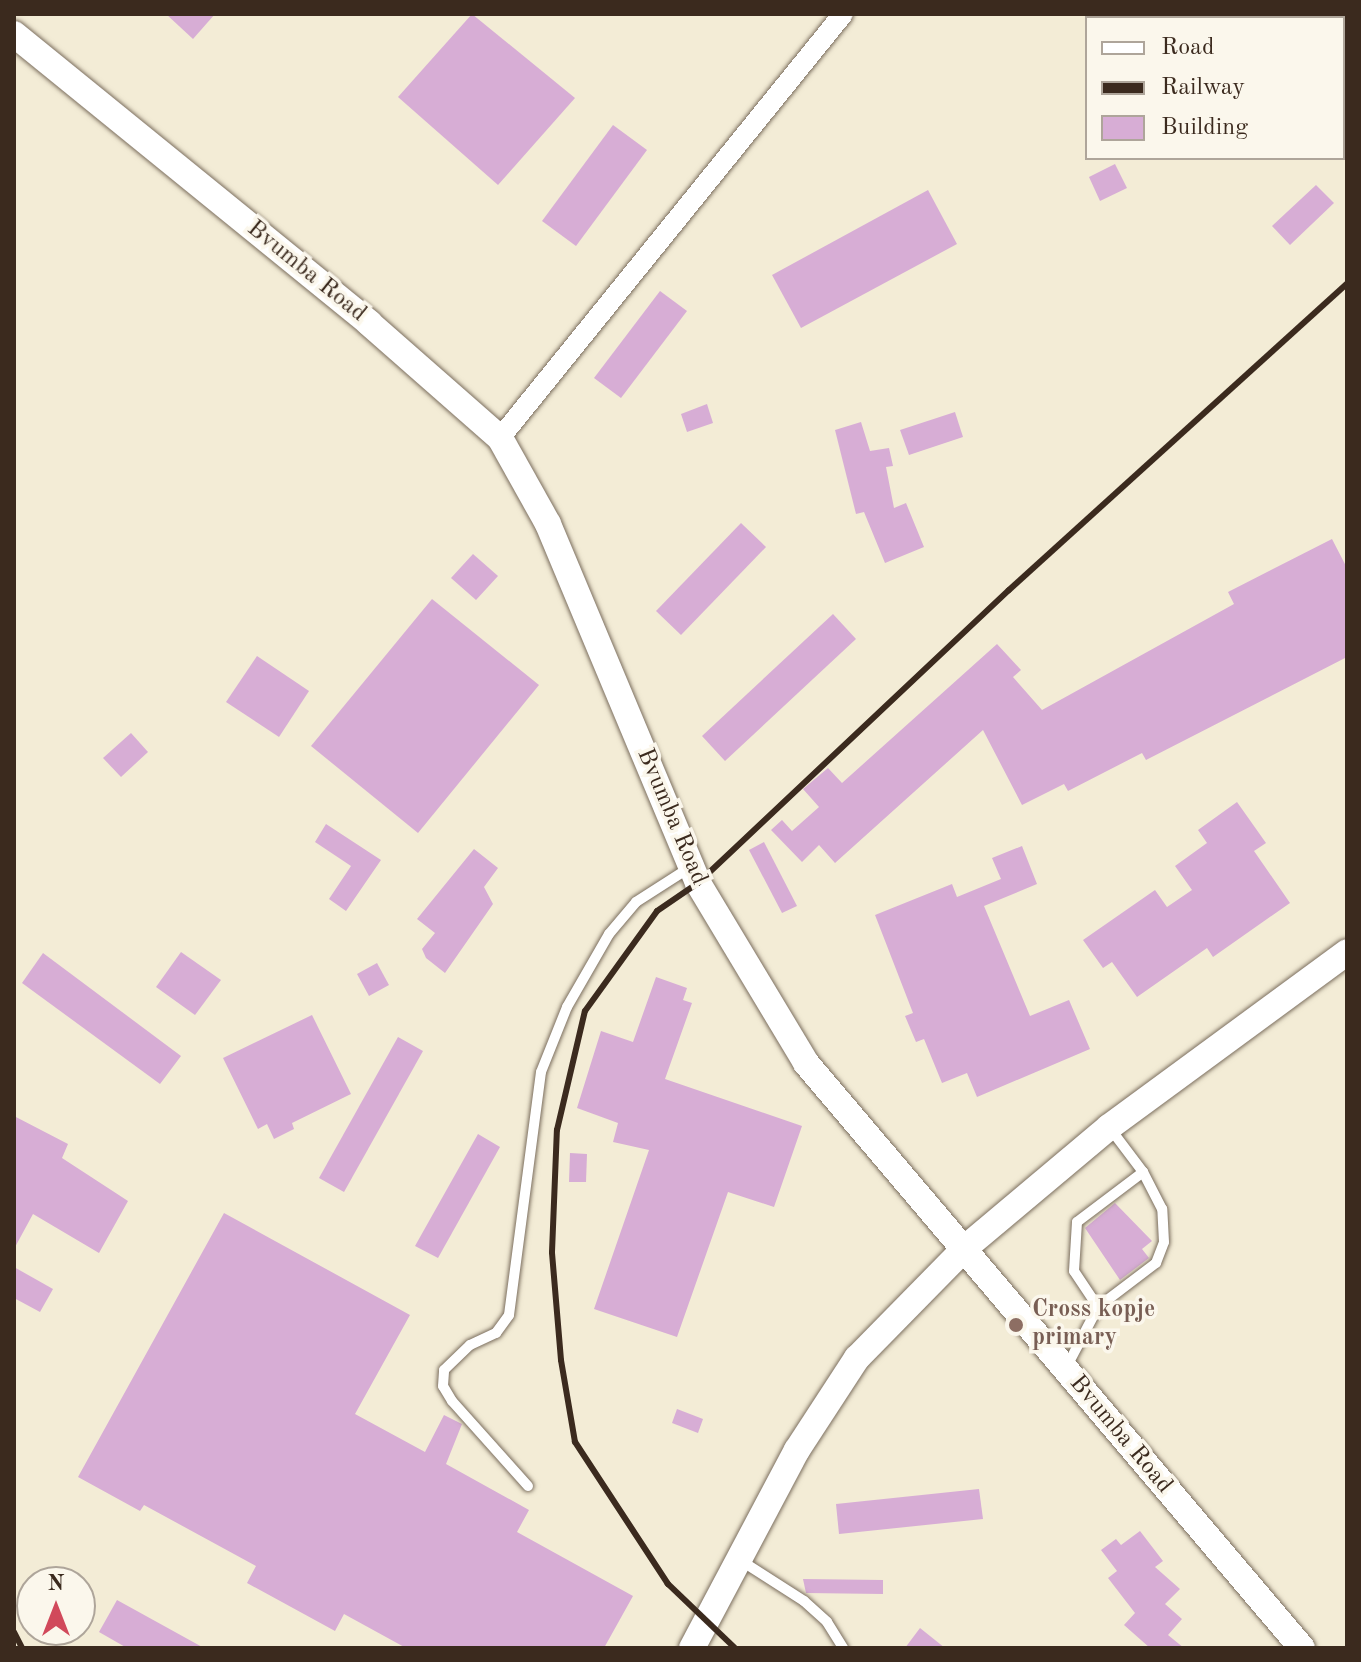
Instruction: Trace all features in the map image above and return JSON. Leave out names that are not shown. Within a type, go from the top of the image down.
[{"type":"street","points":[[500,438],[843,14]]},
{"type":"street","name":"Bvumba Road","points":[[14,34],[369,323],[500,438],[548,524],[691,867],[762,997],[806,1063],[1302,1648]]},
{"type":"street","points":[[692,1648],[827,1398],[857,1358],[965,1248],[1109,1127],[1347,952]]},
{"type":"lane","points":[[528,1486],[452,1401],[443,1386],[444,1370],[470,1345],[496,1333],[509,1315],[541,1072],[567,1007],[609,934],[636,902],[691,867]]},
{"type":"lane","points":[[1065,1370],[1098,1307],[1156,1263],[1164,1242],[1162,1209],[1143,1172],[1109,1127]]},
{"type":"lane","points":[[1098,1307],[1074,1271],[1077,1222],[1143,1172]]},
{"type":"lane","points":[[740,1559],[804,1601],[827,1622],[843,1648]]},
{"type":"building","points":[[166,14],[215,14],[193,39]]},
{"type":"building","points":[[472,14],[575,98],[498,185],[398,97]]},
{"type":"building","points":[[613,125],[647,150],[576,246],[542,221]]},
{"type":"building","points":[[1115,164],[1127,188],[1100,201],[1089,177]]},
{"type":"building","points":[[1316,185],[1334,203],[1290,245],[1272,226]]},
{"type":"building","points":[[928,190],[957,244],[801,328],[772,275]]},
{"type":"building","points":[[660,291],[687,311],[621,398],[594,378]]},
{"type":"building","points":[[707,404],[713,423],[687,432],[681,414]]},
{"type":"building","points":[[955,412],[963,437],[909,455],[900,430]]},
{"type":"building","points":[[861,422],[870,451],[889,448],[893,466],[886,467],[894,508],[906,503],[924,547],[885,563],[864,512],[856,514],[835,430]]},
{"type":"building","points":[[741,523],[766,547],[681,635],[656,611]]},
{"type":"building","points":[[1332,539],[1347,568],[1347,657],[1146,760],[1142,753],[1068,791],[1064,784],[1022,805],[983,730],[835,863],[819,845],[802,862],[771,830],[782,820],[792,831],[819,807],[803,789],[828,768],[842,783],[997,644],[1021,670],[1013,677],[1042,710],[1234,604],[1228,592]]},
{"type":"building","points":[[473,554],[498,576],[476,600],[451,578]]},
{"type":"building","points":[[432,599],[539,685],[418,833],[311,746]]},
{"type":"building","points":[[833,614],[856,639],[725,761],[702,736]]},
{"type":"building","points":[[257,656],[309,691],[279,737],[226,702]]},
{"type":"building","points":[[131,733],[148,752],[121,777],[103,758]]},
{"type":"building","points":[[1237,802],[1266,843],[1254,851],[1290,903],[1213,957],[1207,948],[1137,997],[1112,962],[1103,968],[1083,940],[1155,890],[1167,907],[1192,890],[1175,866],[1207,843],[1198,830]]},
{"type":"building","points":[[326,824],[381,860],[346,911],[329,899],[351,866],[315,842]]},
{"type":"building","points":[[764,842],[797,906],[782,913],[749,850]]},
{"type":"building","points":[[1022,846],[1037,884],[984,906],[1030,1016],[1069,1000],[1090,1049],[977,1097],[967,1073],[942,1083],[924,1039],[916,1042],[905,1016],[913,1013],[875,915],[952,884],[957,897],[1001,879],[992,858]]},
{"type":"building","points":[[474,849],[498,868],[484,887],[493,904],[445,973],[426,958],[422,949],[435,933],[417,919]]},
{"type":"building","points":[[181,952],[221,980],[195,1015],[156,987]]},
{"type":"building","points":[[43,953],[181,1056],[160,1084],[22,983]]},
{"type":"building","points":[[377,963],[389,985],[369,996],[357,974]]},
{"type":"building","points":[[656,977],[687,988],[683,1000],[692,1003],[665,1079],[802,1126],[774,1207],[728,1192],[677,1337],[594,1309],[649,1150],[613,1142],[618,1123],[577,1108],[601,1031],[633,1042]]},
{"type":"building","points":[[312,1015],[351,1094],[292,1123],[294,1129],[274,1139],[267,1124],[258,1129],[223,1058]]},
{"type":"building","points":[[398,1037],[423,1051],[344,1192],[319,1178]]},
{"type":"building","points":[[14,1116],[68,1144],[62,1158],[128,1201],[99,1253],[33,1214],[14,1249]]},
{"type":"building","points":[[478,1134],[500,1147],[438,1258],[415,1246]]},
{"type":"building","points":[[570,1153],[587,1154],[586,1182],[569,1182]]},
{"type":"building","points":[[1115,1203],[1152,1241],[1142,1249],[1149,1258],[1120,1280],[1085,1228]]},
{"type":"building","points":[[224,1213],[410,1315],[355,1414],[425,1452],[444,1415],[462,1424],[446,1464],[529,1510],[517,1532],[633,1596],[604,1648],[406,1648],[344,1614],[335,1631],[247,1583],[256,1566],[144,1505],[140,1511],[78,1477]]},
{"type":"building","points":[[14,1267],[53,1289],[40,1312],[14,1298]]},
{"type":"building","points":[[677,1409],[703,1419],[698,1433],[672,1423]]},
{"type":"building","points":[[979,1489],[983,1519],[839,1534],[836,1504]]},
{"type":"building","points":[[1140,1531],[1163,1561],[1155,1567],[1180,1589],[1165,1604],[1182,1619],[1168,1635],[1184,1648],[1150,1648],[1124,1625],[1135,1613],[1108,1578],[1117,1571],[1101,1550],[1116,1539],[1121,1545]]},
{"type":"building","points":[[803,1579],[883,1580],[883,1594],[806,1593]]},
{"type":"building","points":[[117,1600],[204,1648],[127,1648],[99,1632]]},
{"type":"building","points":[[920,1628],[945,1648],[905,1648]]},
{"type":"railway","points":[[735,1648],[668,1584],[575,1442],[561,1360],[552,1252],[557,1130],[585,1011],[657,911],[698,883],[1009,590],[1347,284]]},
{"type":"railway","points":[[14,1632],[22,1648]]},
{"type":"place","name":"Cross kopje primary","points":[[1016,1325]]}]
